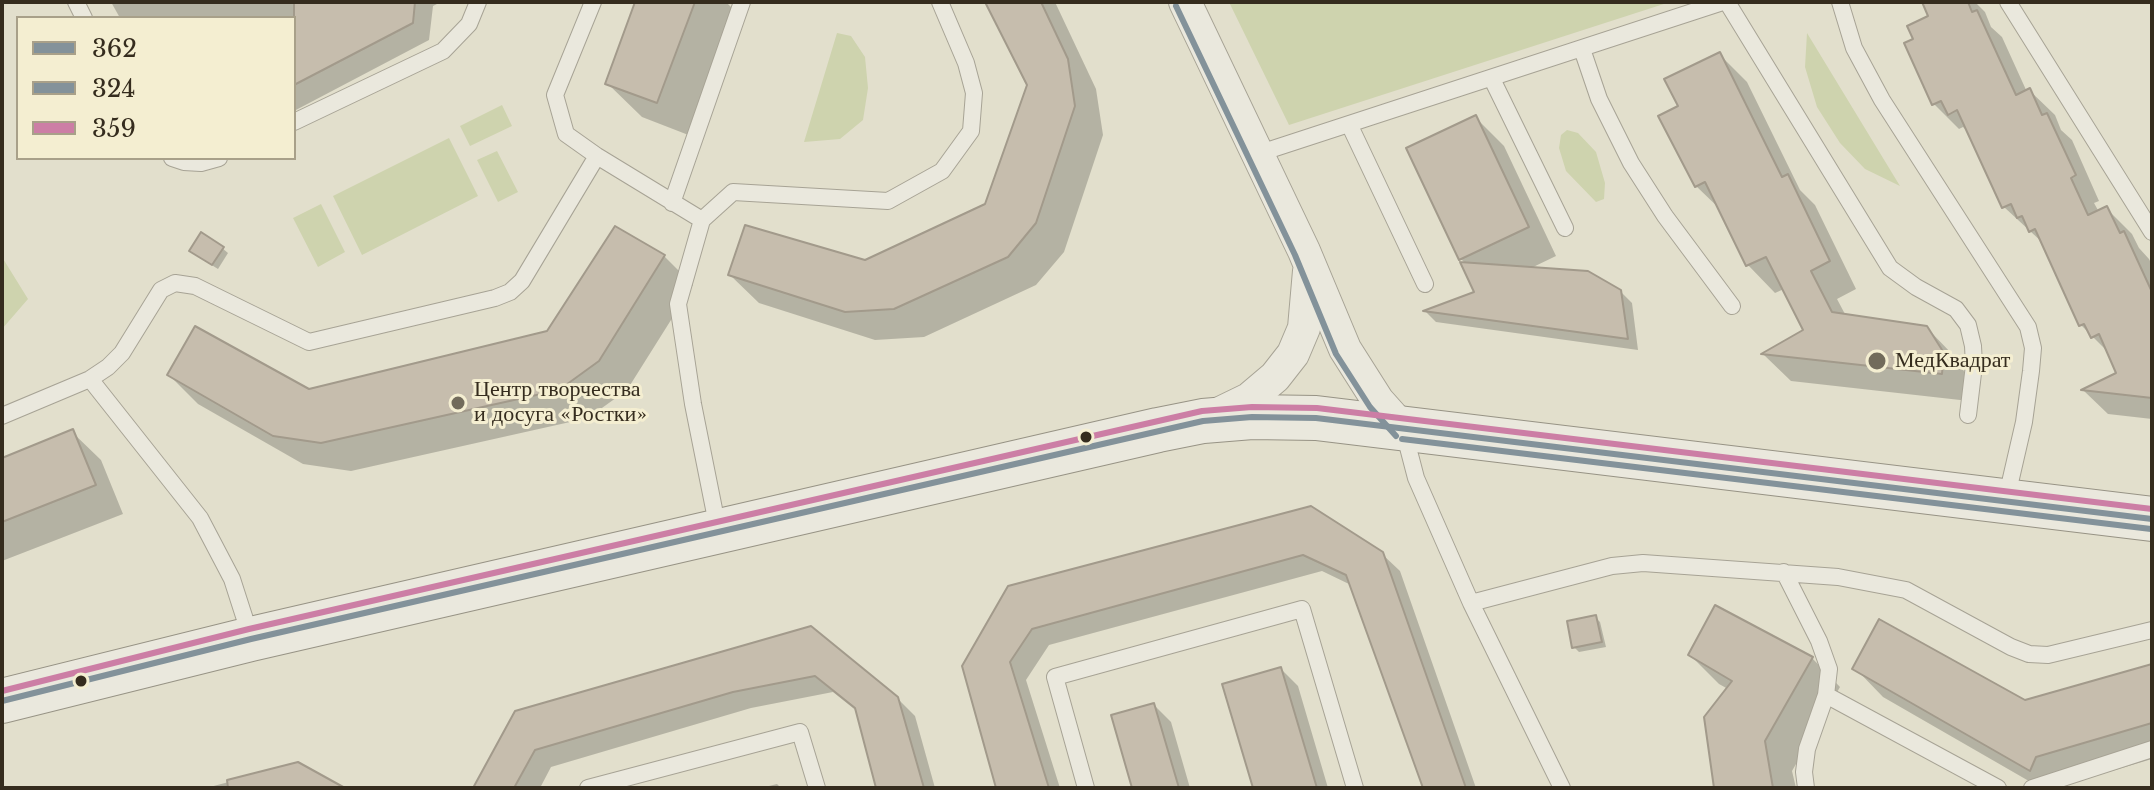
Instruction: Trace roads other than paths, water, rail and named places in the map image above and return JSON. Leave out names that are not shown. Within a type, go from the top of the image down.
[{"type":"street","points":[[1185,2],[1309,264],[1345,349],[1378,401],[1403,429]]},
{"type":"street","points":[[1203,421],[1249,399],[1275,377],[1293,354],[1304,328],[1309,264]]},
{"type":"street","points":[[2,701],[251,639],[718,530],[1203,421],[1252,417],[1316,418],[2152,519]]},
{"type":"lane","points":[[296,121],[443,51],[469,24],[478,2]]},
{"type":"lane","points":[[593,2],[555,95],[566,134],[702,220]]},
{"type":"lane","points":[[672,203],[742,2]]},
{"type":"lane","points":[[718,530],[693,404],[678,304],[702,220],[733,192],[888,201],[942,171],[971,131],[974,93],[966,63],[940,2]]},
{"type":"lane","points":[[1257,154],[1725,2],[1890,268],[1916,287],[1956,309],[1968,325],[1974,365],[1968,415]]},
{"type":"lane","points":[[1840,2],[1854,48],[1882,100],[2028,327],[2033,348],[2031,371],[2024,422],[2005,502]]},
{"type":"lane","points":[[2008,2],[2152,232]]},
{"type":"lane","points":[[1582,49],[1599,99],[1631,163],[1665,216],[1732,306]]},
{"type":"lane","points":[[1492,79],[1565,228]]},
{"type":"lane","points":[[1350,126],[1425,284]]},
{"type":"lane","points":[[2,416],[90,379],[108,367],[122,353],[161,290],[175,283],[195,286],[309,342],[510,292],[522,281],[597,156]]},
{"type":"lane","points":[[178,160],[201,163],[212,160]]},
{"type":"lane","points":[[90,379],[200,518],[232,579],[251,639]]},
{"type":"lane","points":[[1403,429],[1416,478],[1471,603],[1562,788]]},
{"type":"lane","points":[[1471,603],[1612,566],[1643,563],[1838,577],[1906,590],[2029,654],[2048,655],[2152,630]]},
{"type":"lane","points":[[1784,572],[1819,641],[1829,669],[1826,695],[1807,749],[1804,772],[1806,788]]},
{"type":"lane","points":[[1086,788],[1055,677],[1302,609],[1355,788]]},
{"type":"lane","points":[[1826,695],[1998,788]]},
{"type":"lane","points":[[588,788],[800,732],[817,788]]},
{"type":"lane","points":[[2032,788],[2152,749]]},
{"type":"place","name":"МедКвадрат","points":[[1877,361]]},
{"type":"place","name":"Центр творчества и досуга «Ростки»","points":[[458,403]]}]
